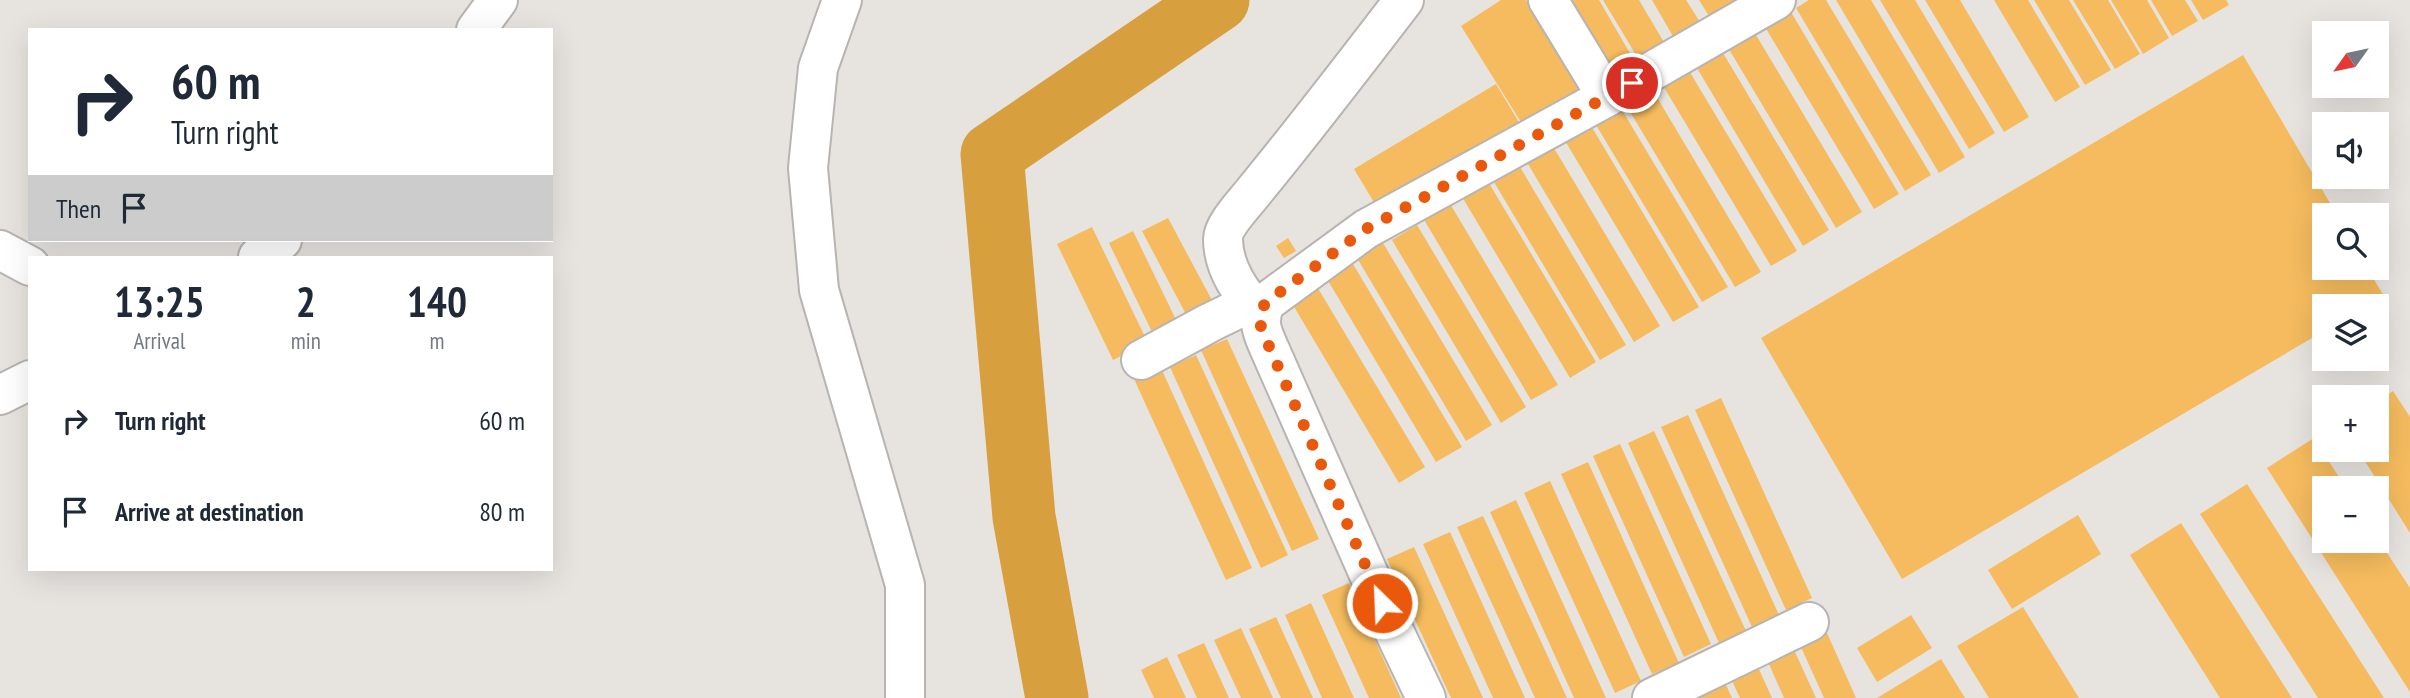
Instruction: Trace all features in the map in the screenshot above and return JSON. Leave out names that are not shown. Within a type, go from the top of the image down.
[{"type":"street","points":[[477,28],[498,0]]},
{"type":"street","points":[[842,0],[818,68],[808,168],[819,290],[905,585],[905,698]]},
{"type":"street","points":[[1404,0],[1283,157],[1234,215],[1223,237],[1232,273],[1240,291],[1255,309],[1393,629],[1426,698]]},
{"type":"street","points":[[1548,0],[1607,97]]},
{"type":"street","points":[[1141,360],[1209,323],[1255,309],[1366,229],[1607,97],[1776,0]]},
{"type":"street","points":[[259,256],[279,242]]},
{"type":"street","points":[[0,250],[28,265]]},
{"type":"street","points":[[0,395],[28,381]]},
{"type":"street","points":[[1651,698],[1809,621]]},
{"type":"building","points":[[1501,0],[1526,0],[1583,90],[1524,127],[1461,26]]},
{"type":"building","points":[[1563,0],[1599,0],[1635,62],[1609,77]]},
{"type":"building","points":[[1603,0],[1639,0],[1665,44],[1639,60]]},
{"type":"building","points":[[1652,0],[1686,0],[1700,22],[1674,38]]},
{"type":"building","points":[[1699,0],[1737,0],[1709,16]]},
{"type":"building","points":[[1809,0],[1826,0],[1931,175],[1905,191],[1796,8]]},
{"type":"building","points":[[1836,0],[1871,0],[1965,157],[1939,173]]},
{"type":"building","points":[[1880,0],[1915,0],[1995,133],[1969,149]]},
{"type":"building","points":[[1925,0],[1960,0],[2029,117],[2004,132]]},
{"type":"building","points":[[1994,0],[2028,0],[2080,87],[2055,102]]},
{"type":"building","points":[[2034,0],[2069,0],[2111,70],[2085,85]]},
{"type":"building","points":[[2073,0],[2108,0],[2140,54],[2115,69]]},
{"type":"building","points":[[2111,0],[2147,0],[2169,38],[2143,54]]},
{"type":"building","points":[[2151,0],[2185,0],[2198,21],[2172,36]]},
{"type":"building","points":[[2191,0],[2226,0],[2229,5],[2203,20]]},
{"type":"building","points":[[1791,12],[1899,194],[1874,209],[1765,27]]},
{"type":"building","points":[[1753,30],[1862,212],[1836,228],[1727,46]]},
{"type":"building","points":[[1720,48],[1829,230],[1803,246],[1694,63]]},
{"type":"building","points":[[2243,55],[2312,172],[2312,189],[2322,189],[2330,203],[2312,203],[2312,280],[2374,280],[2383,294],[2312,294],[2312,338],[1902,579],[1761,338]]},
{"type":"building","points":[[1688,69],[1797,251],[1771,266],[1662,84]]},
{"type":"building","points":[[1496,84],[1520,124],[1378,209],[1354,169]]},
{"type":"building","points":[[1652,89],[1761,272],[1735,287],[1626,105]]},
{"type":"building","points":[[1619,105],[1728,287],[1702,302],[1593,120]]},
{"type":"building","points":[[1590,124],[1699,307],[1673,322],[1564,139]]},
{"type":"building","points":[[1551,143],[1660,326],[1634,342],[1525,159]]},
{"type":"building","points":[[1517,162],[1626,345],[1600,360],[1491,177]]},
{"type":"building","points":[[1487,180],[1596,362],[1570,378],[1461,195]]},
{"type":"building","points":[[1449,202],[1558,385],[1531,400],[1423,218]]},
{"type":"building","points":[[1168,218],[1214,304],[1188,318],[1142,231]]},
{"type":"building","points":[[1417,225],[1526,407],[1501,423],[1392,240]]},
{"type":"building","points":[[1092,227],[1148,343],[1113,360],[1057,244]]},
{"type":"building","points":[[1133,231],[1179,326],[1155,338],[1109,243]]},
{"type":"building","points":[[1288,238],[1296,251],[1284,258],[1276,246]]},
{"type":"building","points":[[1383,243],[1492,425],[1466,441],[1357,258]]},
{"type":"building","points":[[1353,264],[1462,447],[1436,462],[1327,279]]},
{"type":"building","points":[[1316,285],[1425,467],[1399,483],[1290,300]]},
{"type":"building","points":[[1227,339],[1319,539],[1292,551],[1201,350]]},
{"type":"building","points":[[1196,355],[1288,555],[1261,568],[1170,367]]},
{"type":"building","points":[[1161,368],[1252,568],[1226,580],[1134,379]]},
{"type":"building","points":[[2393,391],[2410,417],[2410,533],[2389,499],[2389,476],[2374,476],[2366,462],[2389,462],[2389,394]]},
{"type":"building","points":[[1721,398],[1812,598],[1786,610],[1695,410]]},
{"type":"building","points":[[1688,415],[1779,615],[1752,627],[1661,427]]},
{"type":"building","points":[[1654,431],[1746,631],[1719,643],[1628,443]]},
{"type":"building","points":[[2312,439],[2312,462],[2329,462],[2338,476],[2312,476],[2312,538],[2267,468]]},
{"type":"building","points":[[1620,444],[1711,644],[1684,657],[1593,456]]},
{"type":"building","points":[[1588,462],[1679,663],[1652,674],[1561,474]]},
{"type":"building","points":[[1550,481],[1641,681],[1615,693],[1524,493]]},
{"type":"building","points":[[2247,484],[2384,698],[2318,698],[2200,514]]},
{"type":"building","points":[[1516,500],[1606,698],[1574,698],[1490,512]]},
{"type":"building","points":[[2078,515],[2101,554],[2012,609],[1988,570]]},
{"type":"building","points":[[1483,516],[1567,698],[1535,698],[1457,527]]},
{"type":"building","points":[[2181,523],[2292,698],[2220,698],[2130,555]]},
{"type":"building","points":[[1450,532],[1525,698],[1493,698],[1423,544]]},
{"type":"building","points":[[1414,547],[1483,698],[1451,698],[1387,559]]},
{"type":"building","points":[[2321,553],[2387,553],[2410,588],[2410,692]]},
{"type":"building","points":[[1349,583],[1401,698],[1369,698],[1322,595]]},
{"type":"building","points":[[1311,603],[1354,698],[1322,698],[1285,615]]},
{"type":"building","points":[[2023,607],[2079,698],[1989,698],[1957,646]]},
{"type":"building","points":[[1911,615],[1932,648],[1877,682],[1857,648]]},
{"type":"building","points":[[1276,617],[1313,698],[1281,698],[1249,629]]},
{"type":"building","points":[[1823,624],[1856,698],[1824,698],[1796,636]]},
{"type":"building","points":[[1241,628],[1273,698],[1241,698],[1214,640]]},
{"type":"building","points":[[1790,641],[1816,698],[1784,698],[1764,653]]},
{"type":"building","points":[[1204,643],[1229,698],[1197,698],[1177,655]]},
{"type":"building","points":[[1753,656],[1772,698],[1740,698],[1726,668]]},
{"type":"building","points":[[1167,657],[1186,698],[1154,698],[1141,670]]},
{"type":"building","points":[[1941,659],[1965,698],[1877,698]]},
{"type":"building","points":[[1721,674],[1732,698],[1700,698],[1694,686]]},
{"type":"waterway","points":[[1057,698],[1024,517],[992,154],[1218,0]]},
{"type":"route","points":[[1382,603],[1261,328],[1260,315],[1265,303],[1366,229],[1632,83]]}]
